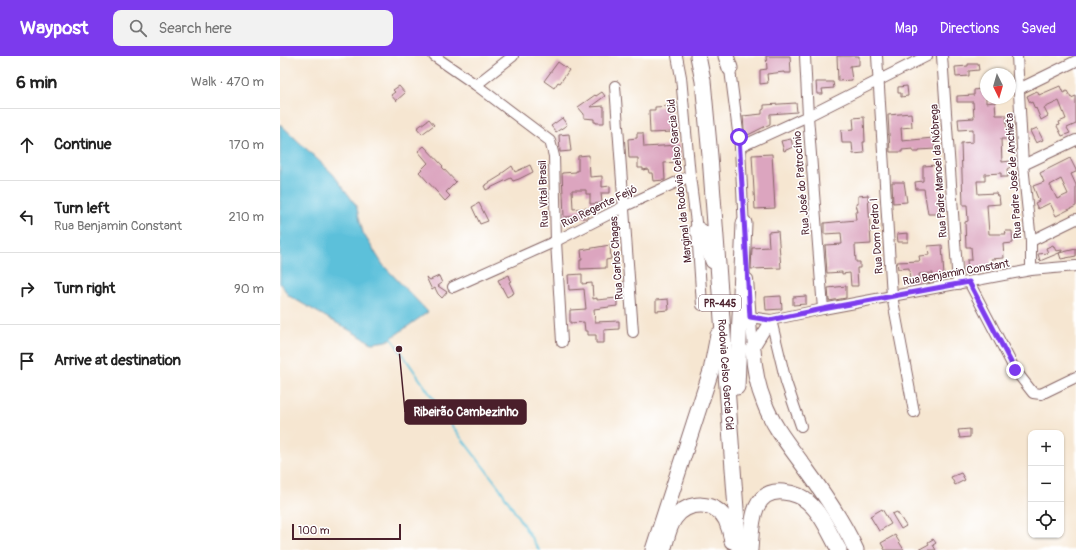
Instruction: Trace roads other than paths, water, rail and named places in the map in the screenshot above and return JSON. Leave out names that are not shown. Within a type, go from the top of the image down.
[{"type":"highway","name":"Rodovia Celso Garcia Cid","points":[[698,56],[704,89],[739,550]]},
{"type":"highway","name":"Rodovia Celso Garcia Cid","points":[[708,56],[716,118],[749,550]]},
{"type":"highway","points":[[737,387],[744,223]]},
{"type":"highway","points":[[697,230],[702,232],[718,275]]},
{"type":"highway","points":[[653,550],[711,370],[722,317]]},
{"type":"highway","points":[[753,349],[758,384],[771,418],[786,442],[837,512],[856,550]]},
{"type":"highway","points":[[749,550],[754,512],[758,502],[764,497],[777,491],[798,495],[808,502],[820,516],[840,550]]},
{"type":"highway","points":[[663,550],[670,529],[676,518],[688,508],[696,505],[713,507],[726,520],[735,550]]},
{"type":"street","name":"Rua Vital Brasil","points":[[434,56],[476,85],[550,141],[554,156],[556,241],[562,342]]},
{"type":"street","points":[[476,85],[513,56]]},
{"type":"street","name":"Marginal da Rodovia Celso Garcia Cid","points":[[677,56],[682,84],[690,176],[697,230],[702,304]]},
{"type":"street","name":"Rua José do Patrocínio","points":[[805,56],[808,116],[823,309]]},
{"type":"street","name":"Rua Dom Pedro I","points":[[877,56],[892,296],[914,412]]},
{"type":"street","points":[[740,147],[808,116],[927,56]]},
{"type":"street","name":"Rua Padre Manoel da Nóbrega","points":[[942,56],[958,284]]},
{"type":"street","name":"Rua Padre José de Anchieta","points":[[1017,56],[1023,165],[1031,241],[1031,270]]},
{"type":"street","points":[[728,60],[740,147],[753,349]]},
{"type":"street","points":[[1019,89],[1076,61]]},
{"type":"street","name":"Rua Carlos Chagas","points":[[615,86],[625,206],[633,332]]},
{"type":"street","points":[[1023,165],[1076,140]]},
{"type":"street","name":"Rua Regente Feijó","points":[[453,287],[556,241],[625,206],[690,176]]},
{"type":"street","points":[[1031,241],[1076,219]]},
{"type":"street","name":"Rua Benjamin Constant","points":[[750,317],[770,320],[1031,270],[1076,266]]},
{"type":"street","points":[[969,282],[1015,370],[1032,393],[1041,394],[1076,377]]},
{"type":"street","points":[[753,349],[770,320]]},
{"type":"street","points":[[770,320],[786,382],[801,426]]},
{"type":"water","points":[[280,124],[333,174],[356,205],[363,233],[383,265],[428,312],[387,341],[372,343],[289,296],[280,283]]},
{"type":"waterway","points":[[390,336],[452,426],[499,487],[539,550]]},
{"type":"place","name":"Ribeirão Cambezinho","points":[[399,349]]}]
